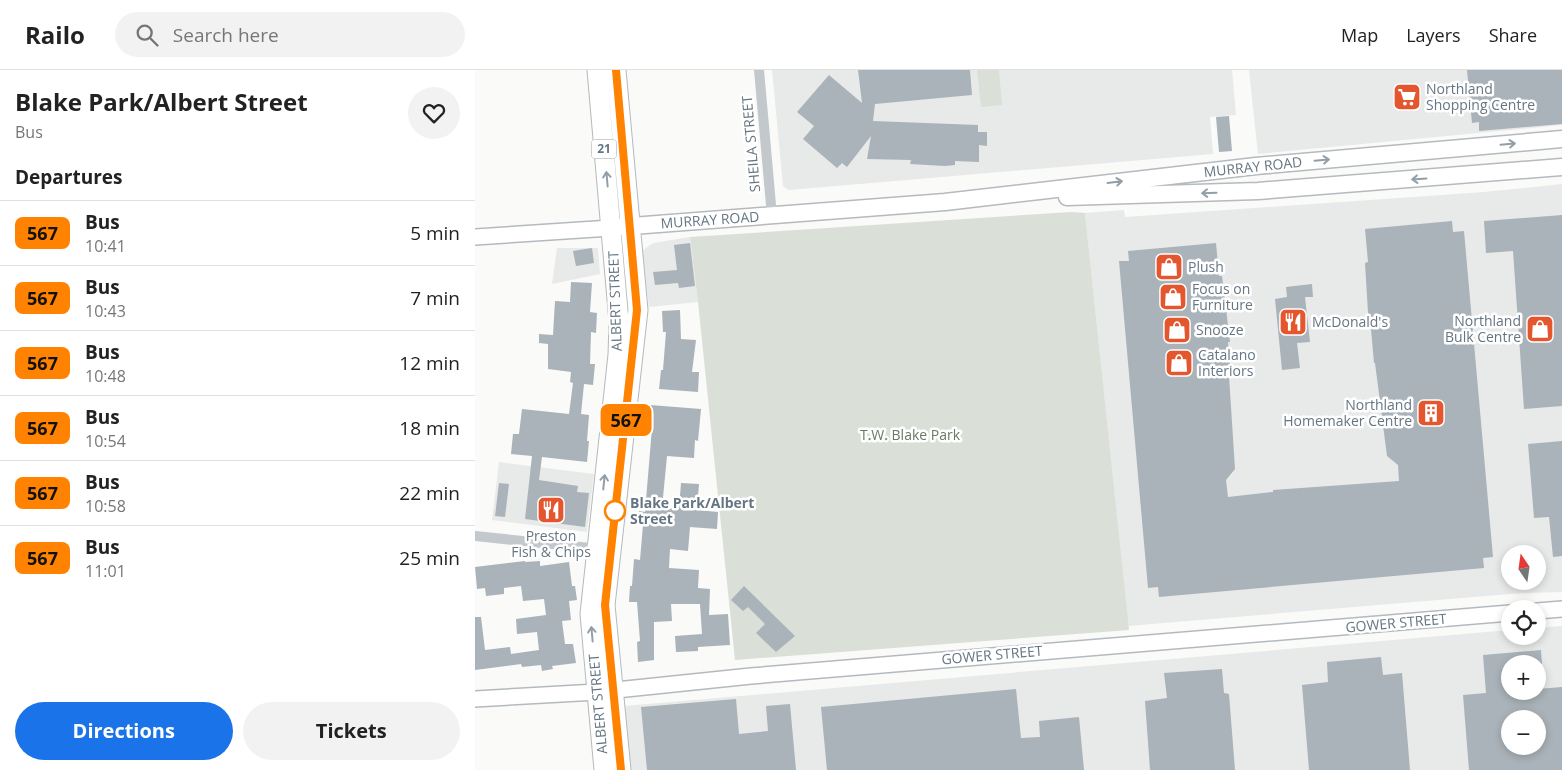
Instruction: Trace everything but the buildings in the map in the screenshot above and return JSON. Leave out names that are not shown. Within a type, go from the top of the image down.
[{"type":"highway","name":"ALBERT STREET","points":[[597,70],[619,322],[625,356]]},
{"type":"highway","name":"ALBERT STREET","points":[[604,770],[606,691],[604,549],[625,356],[637,310],[616,70]]},
{"type":"highway","name":"ALBERT STREET","points":[[606,691],[621,770]]},
{"type":"main road","name":"MURRAY ROAD","points":[[611,228],[945,202],[1256,166],[1562,139]]},
{"type":"main road","points":[[1256,166],[1258,191]]},
{"type":"main road","name":"MURRAY ROAD","points":[[945,202],[1258,191],[1562,166]]},
{"type":"street","name":"SHEILA STREET","points":[[759,70],[771,216]]},
{"type":"street","name":"MURRAY ROAD","points":[[475,237],[611,228]]},
{"type":"street","points":[[475,536],[604,549]]},
{"type":"street","points":[[1546,610],[1562,609]]},
{"type":"street","name":"GOWER STREET","points":[[475,699],[606,691],[751,676],[1501,614]]},
{"type":"shaded area","points":[[772,70],[1232,70],[1236,115],[1210,117],[1213,154],[789,190],[783,186]]},
{"type":"shaded area","name":"Northland Shopping Centre","points":[[1249,70],[1562,70],[1562,125],[1258,154]]},
{"type":"shaded area","points":[[1562,184],[1562,592],[1522,593],[1128,626],[1085,213],[1124,210],[1125,217],[1484,192]]},
{"type":"shaded area","points":[[690,237],[698,302],[649,307],[642,251],[653,243]]},
{"type":"shaded area","points":[[557,248],[598,248],[600,274],[552,284]]},
{"type":"shaded area","points":[[499,462],[594,474],[587,532],[492,520]]},
{"type":"shaded area","points":[[1562,626],[1562,770],[629,770],[624,706],[1501,631],[1501,645],[1546,645],[1546,627]]},
{"type":"green space","points":[[977,70],[999,70],[1002,105],[981,107]]},
{"type":"green space","name":"T.W. Blake Park","points":[[1071,212],[1085,213],[1129,630],[735,660],[690,237]]},
{"type":"bus line","name":"567","points":[[616,70],[637,310],[605,605],[621,770]]},
{"type":"place","name":"Northland Shopping Centre","points":[[1407,97]]},
{"type":"place","name":"Plush","points":[[1169,267]]},
{"type":"place","name":"Focus on Furniture","points":[[1173,297]]},
{"type":"place","name":"McDonald's","points":[[1293,322]]},
{"type":"place","name":"Northland Bulk Centre","points":[[1540,329]]},
{"type":"place","name":"Snooze","points":[[1177,330]]},
{"type":"place","name":"Catalano Interiors","points":[[1179,363]]},
{"type":"place","name":"Northland Homemaker Centre","points":[[1431,413]]},
{"type":"place","name":"Preston Fish & Chips","points":[[551,510]]},
{"type":"place","name":"Blake Park/Albert Street","points":[[615,511]]}]
